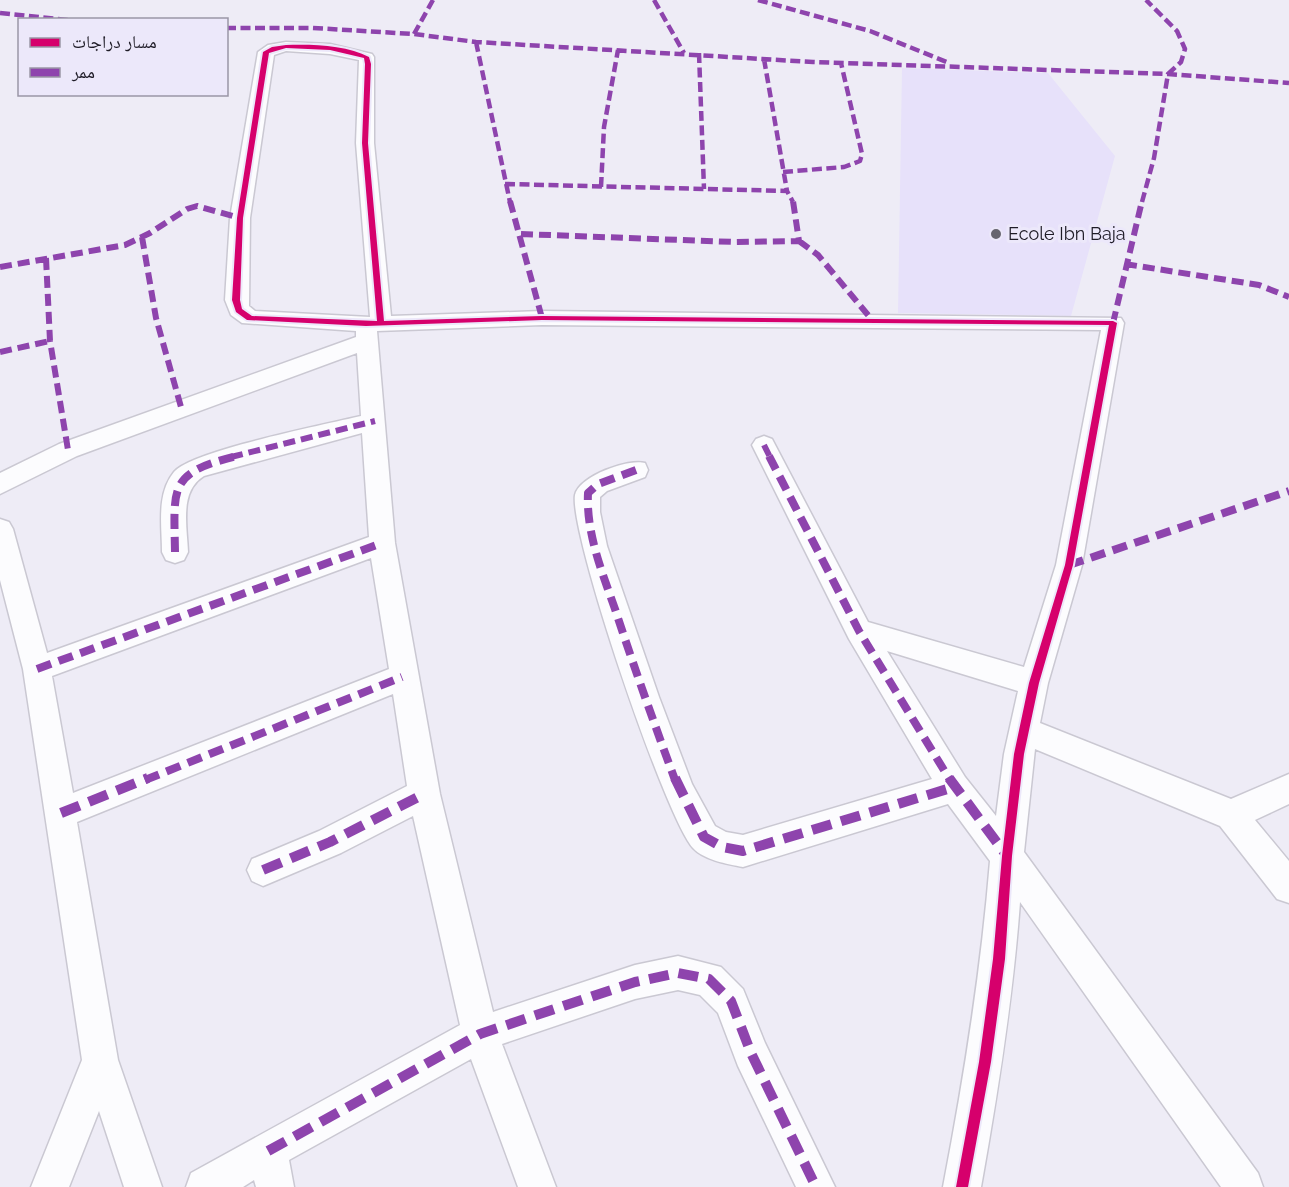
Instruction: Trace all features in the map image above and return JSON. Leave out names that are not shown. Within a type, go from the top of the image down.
[{"type":"street","points":[[537,1187],[480,1034],[424,794],[402,676],[382,543],[375,421],[371,330],[364,143],[369,64],[366,57],[357,53],[304,47],[272,48],[266,52],[240,218],[236,300],[239,310],[250,318],[371,330],[554,318],[1113,323],[1069,565],[1034,683],[1024,730],[1007,856],[1006,899],[998,970],[985,1062],[962,1187]]},
{"type":"street","points":[[0,484],[68,450],[371,330]]},
{"type":"street","points":[[176,552],[176,491],[181,481],[194,470],[204,464],[375,421]]},
{"type":"street","points":[[764,445],[860,632],[954,787],[1007,856],[1244,1187]]},
{"type":"street","points":[[636,470],[598,484],[588,493],[586,512],[594,546],[644,697],[680,792],[704,837],[722,847],[743,851],[954,787]]},
{"type":"street","points":[[0,529],[37,669],[100,1060],[143,1187]]},
{"type":"street","points":[[37,669],[382,543]]},
{"type":"street","points":[[860,632],[1034,683]]},
{"type":"street","points":[[61,813],[402,676]]},
{"type":"street","points":[[1024,730],[1231,815],[1289,887]]},
{"type":"street","points":[[263,870],[330,843],[424,794]]},
{"type":"street","points":[[1231,815],[1285,798]]},
{"type":"street","points":[[205,1187],[271,1169],[480,1034],[636,982],[678,973],[709,979],[731,1001],[752,1053],[816,1187]]},
{"type":"street","points":[[50,1187],[100,1060]]},
{"type":"shaded area","name":"Ecole Ibn Baja","points":[[902,68],[1048,73],[1115,156],[1071,316],[898,313]]},
{"type":"marked path","points":[[414,34],[433,0]]},
{"type":"marked path","points":[[654,0],[684,53]]},
{"type":"marked path","points":[[758,0],[870,31],[949,63]]},
{"type":"marked path","points":[[1113,323],[1125,264],[1154,158],[1168,74],[1181,62],[1185,49],[1177,31],[1146,0]]},
{"type":"marked path","points":[[0,13],[49,18]]},
{"type":"marked path","points":[[228,28],[313,28],[414,34],[476,42],[813,62],[1168,74],[1289,83]]},
{"type":"marked path","points":[[476,42],[505,184],[542,318]]},
{"type":"marked path","points":[[601,187],[604,127],[618,50]]},
{"type":"marked path","points":[[699,53],[704,189]]},
{"type":"marked path","points":[[764,59],[787,191]]},
{"type":"marked path","points":[[783,172],[844,167],[860,161],[862,154],[841,63]]},
{"type":"marked path","points":[[505,184],[787,191],[795,205],[799,241],[735,242],[521,234]]},
{"type":"marked path","points":[[0,267],[125,245],[150,233],[187,209],[197,206],[240,218]]},
{"type":"marked path","points":[[142,237],[156,318],[181,407]]},
{"type":"marked path","points":[[799,241],[818,255],[873,321]]},
{"type":"marked path","points":[[46,258],[50,341],[68,450]]},
{"type":"marked path","points":[[1125,264],[1259,285],[1289,297]]},
{"type":"marked path","points":[[0,352],[50,341]]},
{"type":"marked path","points":[[175,552],[176,495],[181,481],[192,471],[204,464],[375,421]]},
{"type":"marked path","points":[[764,445],[859,631],[954,787],[1007,856]]},
{"type":"marked path","points":[[636,470],[598,484],[588,493],[587,512],[594,546],[644,697],[680,792],[704,837],[722,847],[743,851],[954,787]]},
{"type":"marked path","points":[[1069,565],[1289,491]]},
{"type":"marked path","points":[[37,669],[382,543]]},
{"type":"marked path","points":[[61,813],[402,677]]},
{"type":"marked path","points":[[263,870],[330,842],[424,794]]},
{"type":"marked path","points":[[268,1151],[480,1034],[635,982],[678,973],[709,979],[731,1001],[751,1053],[816,1187]]},
{"type":"cycle path","points":[[381,323],[365,143],[368,64],[366,57],[345,51],[315,47],[274,48],[266,52],[240,218],[236,300],[239,310],[250,318],[366,324],[542,318],[1113,323],[1069,565],[1034,683],[1019,754],[1007,856],[999,959],[985,1062],[962,1187]]},
{"type":"place","name":"Ecole Ibn Baja","points":[[996,234]]}]
